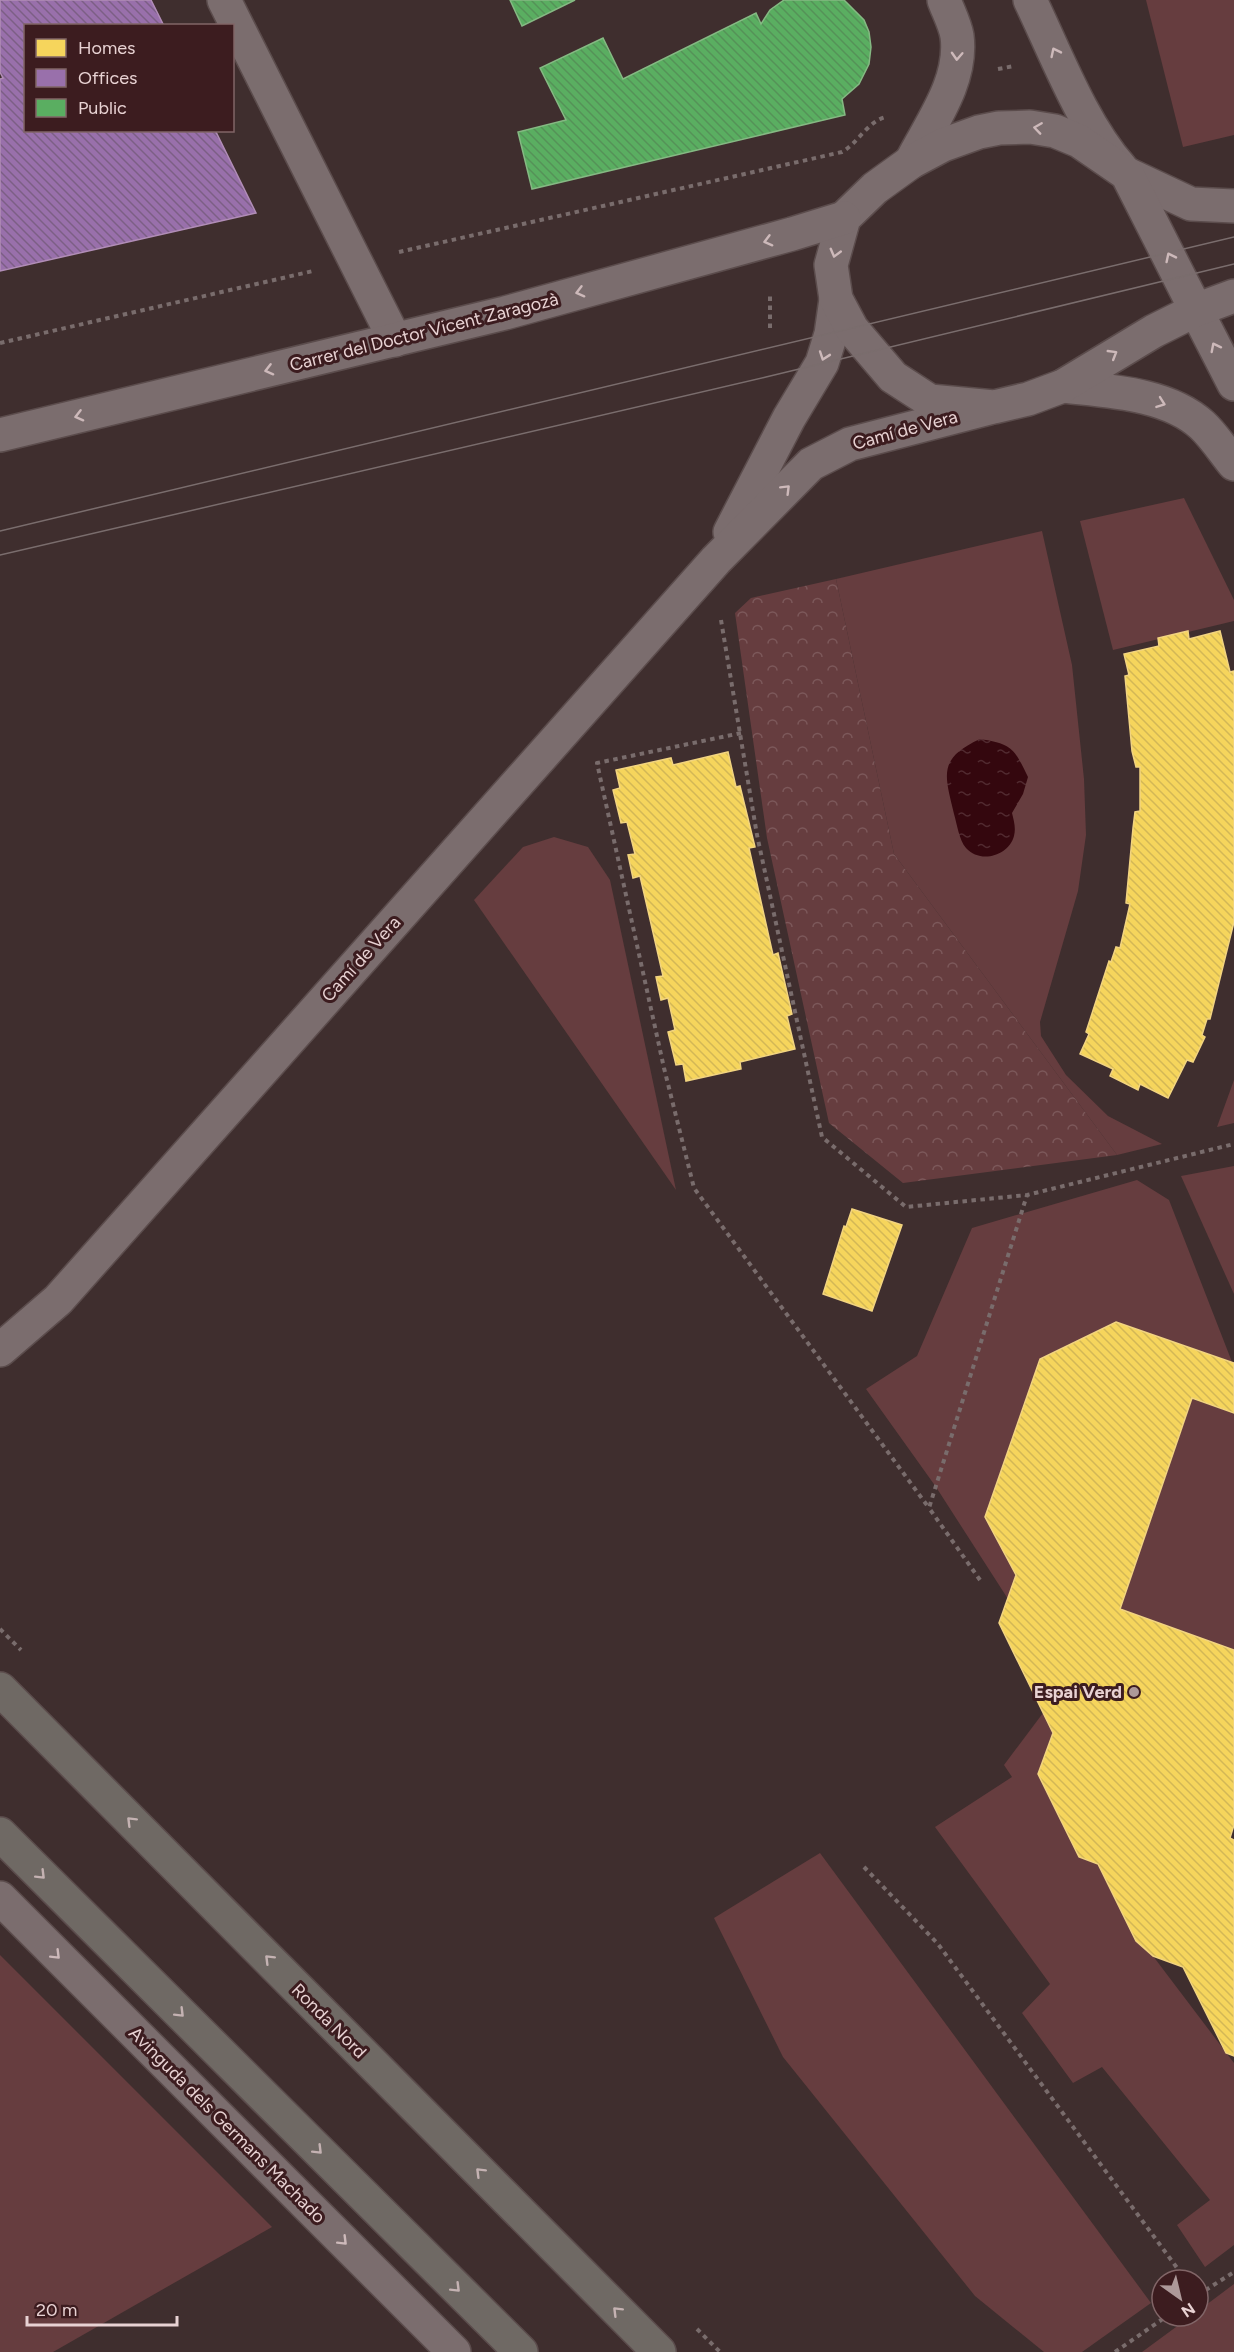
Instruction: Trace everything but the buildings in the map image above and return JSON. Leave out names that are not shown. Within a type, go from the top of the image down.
[{"type":"main road","name":"Ronda Nord","points":[[0,1689],[659,2352]]},
{"type":"main road","points":[[0,1834],[521,2352]]},
{"type":"street","points":[[225,0],[395,340]]},
{"type":"street","points":[[911,162],[942,105],[954,77],[958,56],[956,33],[944,0]]},
{"type":"street","points":[[1030,0],[1095,132],[1108,153],[1127,174],[1234,384]]},
{"type":"street","points":[[994,407],[930,401],[893,377],[852,329],[836,299],[831,266],[844,218],[875,188],[911,162],[943,145],[979,132],[999,128],[1029,127],[1055,131],[1079,141],[1127,174],[1191,204],[1234,206]]},
{"type":"street","name":"Carrer del Doctor Vicent Zaragozà","points":[[0,435],[505,313],[844,218]]},
{"type":"street","points":[[1196,310],[1234,296]]},
{"type":"street","name":"Camí de Vera","points":[[716,560],[789,418],[822,363],[831,334],[836,299]]},
{"type":"street","name":"Camí de Vera","points":[[0,1350],[58,1300],[716,560],[811,464],[850,444],[1028,399],[1063,386],[1126,347],[1196,310]]},
{"type":"street","points":[[1063,386],[1138,394],[1170,406],[1202,424],[1234,464]]},
{"type":"street","name":"Avinguda dels Germans Machado","points":[[0,1898],[454,2352]]},
{"type":"path","points":[[992,70],[1022,64]]},
{"type":"path","points":[[0,343],[842,152],[856,142],[877,119],[942,105]]},
{"type":"path","points":[[770,296],[770,328]]},
{"type":"path","points":[[729,611],[721,620],[757,835],[822,1137],[906,1207],[1027,1195],[1234,1144]]},
{"type":"path","points":[[741,733],[597,763],[664,1068],[694,1188],[980,1580]]},
{"type":"path","points":[[929,1509],[1027,1195]]},
{"type":"path","points":[[864,1867],[938,1944],[1177,2268]]},
{"type":"path","points":[[1210,2287],[1234,2272]]},
{"type":"path","points":[[1115,2352],[1150,2328]]},
{"type":"green space","points":[[1146,0],[1234,0],[1234,135],[1183,147]]},
{"type":"green space","points":[[1184,498],[1234,600],[1234,621],[1113,650],[1080,521]]},
{"type":"green space","points":[[1042,531],[1072,665],[1084,779],[1086,835],[1078,891],[1040,1022],[1041,1036],[1066,1075],[1108,1116],[1162,1144],[1117,1155],[894,854],[836,579]]},
{"type":"green space","points":[[836,579],[894,854],[1117,1155],[903,1183],[829,1123],[767,838],[735,613],[751,598]]},
{"type":"green space","points":[[554,837],[588,847],[610,880],[676,1190],[474,900],[523,847]]},
{"type":"green space","points":[[1234,1080],[1234,1123],[1217,1127]]},
{"type":"green space","points":[[1234,1166],[1234,1294],[1181,1176]]},
{"type":"green space","points":[[1137,1180],[1169,1200],[1232,1362],[1116,1322],[1040,1359],[985,1517],[1016,1575],[1008,1599],[936,1487],[866,1389],[917,1356],[972,1228]]},
{"type":"green space","points":[[1192,1399],[1234,1413],[1234,1650],[1120,1609]]},
{"type":"green space","points":[[1043,1713],[1053,1733],[1039,1774],[1079,1857],[1098,1864],[1136,1941],[1153,1956],[1234,2063],[1234,2245],[1205,2267],[1177,2225],[1210,2200],[1102,2067],[1073,2083],[1022,2013],[1050,1984],[935,1827],[1012,1777],[1004,1765]]},
{"type":"green space","points":[[820,1853],[1150,2304],[1082,2352],[1044,2352],[975,2296],[783,2057],[714,1918]]},
{"type":"green space","points":[[0,1955],[272,2227],[53,2352],[0,2352]]},
{"type":"green space","points":[[1234,2284],[1234,2352],[1142,2352],[1175,2328],[1210,2328],[1210,2302]]},
{"type":"water","points":[[980,739],[999,743],[1011,749],[1028,777],[1023,794],[1012,813],[1015,830],[1011,843],[1000,853],[986,857],[972,853],[962,841],[958,832],[947,778],[951,761],[966,746]]},
{"type":"tram line","points":[[0,531],[1234,237]]},
{"type":"tram line","points":[[0,555],[766,377],[1234,264]]},
{"type":"place","name":"Espai Verd","points":[[1134,1692]]}]
